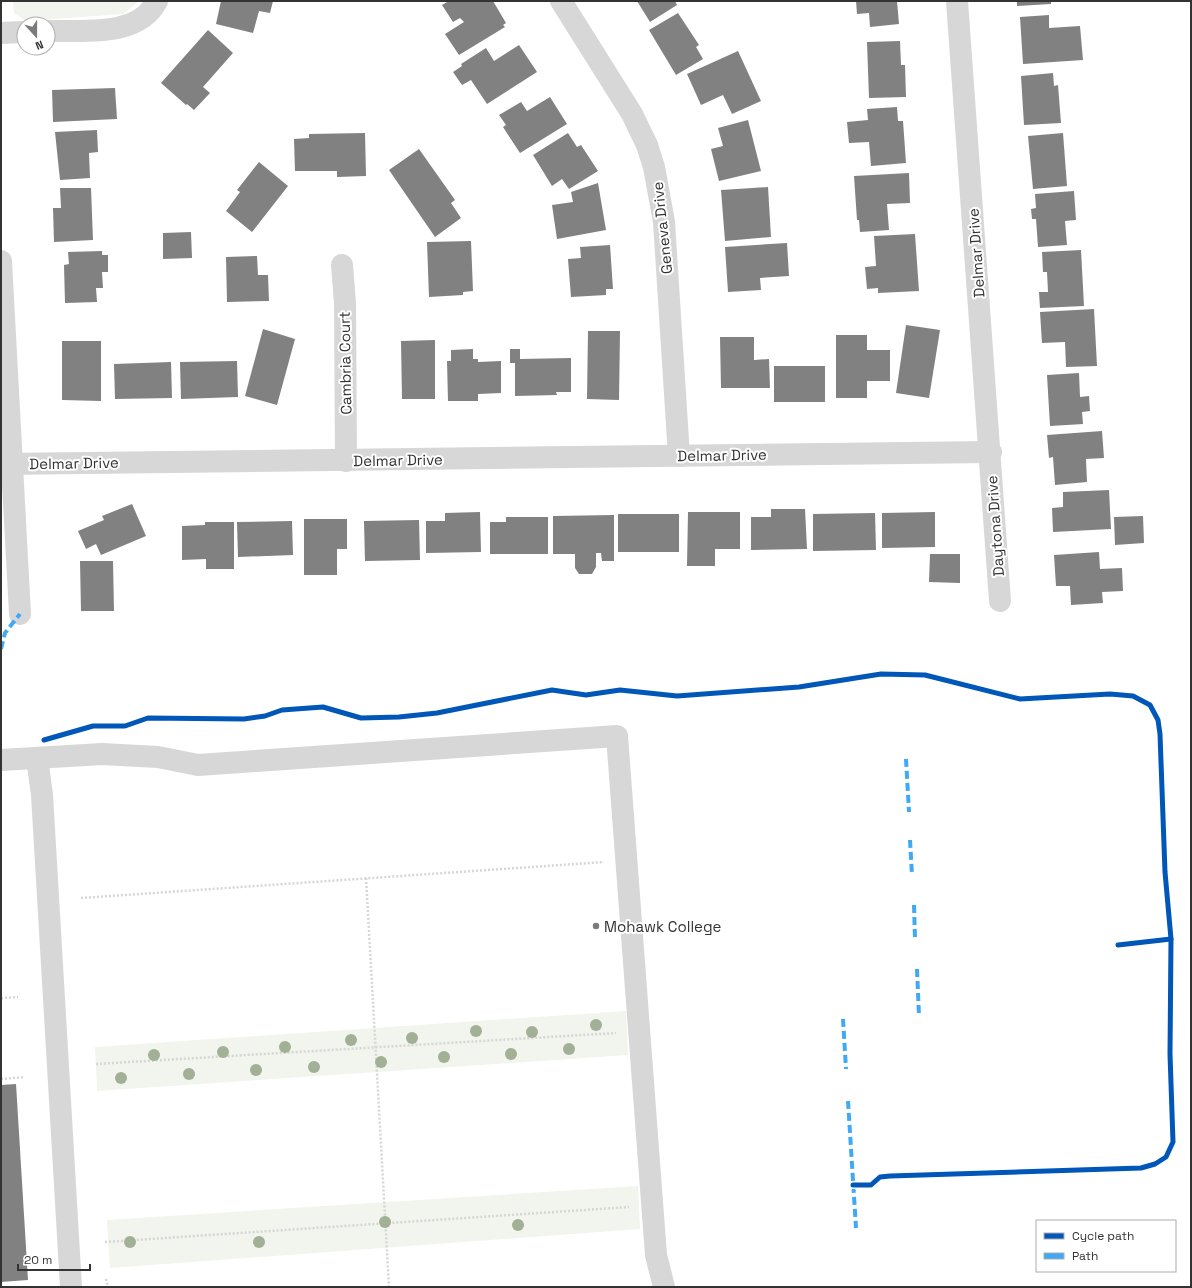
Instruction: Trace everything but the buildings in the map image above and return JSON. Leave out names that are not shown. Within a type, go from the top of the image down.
[{"type":"street","points":[[56,32],[117,29],[137,22],[154,8],[157,1]]},
{"type":"street","name":"Geneva Drive","points":[[561,1],[632,114],[647,145],[654,167],[664,222],[679,456]]},
{"type":"street","name":"Delmar Drive","points":[[6,464],[991,452],[957,1]]},
{"type":"street","points":[[1,33],[16,32]]},
{"type":"street","points":[[1,261],[6,464],[20,614]]},
{"type":"street","name":"Cambria Court","points":[[342,265],[345,303],[346,461]]},
{"type":"street","name":"Daytona Drive","points":[[991,452],[1000,601]]},
{"type":"street","points":[[1,760],[102,754],[130,754],[158,757],[198,765],[617,736],[656,1255],[664,1287]]},
{"type":"street","points":[[37,758],[42,803],[71,1287]]},
{"type":"path","points":[[81,898],[626,860]]},
{"type":"path","points":[[366,878],[389,1287]]},
{"type":"path","points":[[1,998],[18,997]]},
{"type":"path","points":[[96,1064],[620,1033]]},
{"type":"path","points":[[1,1079],[25,1077]]},
{"type":"path","points":[[104,1242],[631,1207]]},
{"type":"path","points":[[106,1279],[108,1287]]},
{"type":"shaded area","points":[[13,1],[139,1],[123,14],[56,19],[56,16],[18,16],[14,13]]},
{"type":"shaded area","points":[[626,1011],[628,1055],[97,1091],[95,1047]]},
{"type":"shaded area","points":[[638,1186],[640,1229],[110,1268],[107,1220]]},
{"type":"marked path","points":[[1,649],[5,633],[20,614]]},
{"type":"marked path","points":[[906,759],[909,812]]},
{"type":"marked path","points":[[910,840],[912,875]]},
{"type":"marked path","points":[[914,905],[915,939]]},
{"type":"marked path","points":[[917,969],[919,1016]]},
{"type":"marked path","points":[[843,1019],[846,1069]]},
{"type":"marked path","points":[[848,1101],[856,1228]]},
{"type":"cycle path","points":[[44,740],[93,726],[125,726],[148,718],[244,719],[265,716],[282,710],[323,707],[361,718],[399,717],[437,713],[552,690],[586,695],[620,690],[677,696],[799,687],[881,674],[925,675],[1020,699],[1110,694],[1133,696],[1150,705],[1158,720],[1160,734],[1165,872],[1171,939],[1170,1054],[1173,1142],[1166,1157],[1155,1164],[1141,1168],[890,1176],[880,1177],[871,1185],[853,1185]]},
{"type":"cycle path","points":[[1118,945],[1171,939]]},
{"type":"place","name":"Mohawk College","points":[[596,926]]}]
